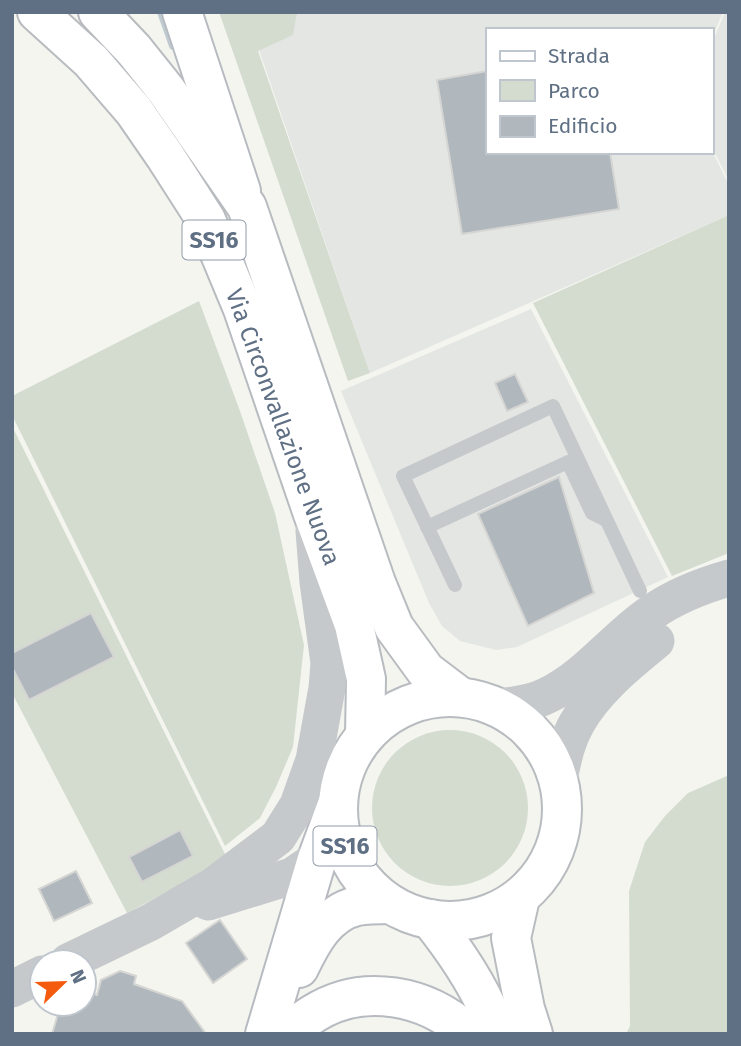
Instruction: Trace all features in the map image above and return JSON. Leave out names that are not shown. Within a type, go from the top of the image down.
[{"type":"main road","name":"Via Circonvallazione Nuova","points":[[37,12],[91,61],[134,111],[206,220],[243,309],[354,625],[366,679],[365,735]]},
{"type":"main road","name":"Via Circonvallazione Nuova","points":[[98,12],[134,50],[166,90],[247,207]]},
{"type":"main road","name":"Via Circonvallazione Nuova","points":[[182,12],[372,570],[394,627],[426,671],[459,696]]},
{"type":"main road","name":"Via Circonvallazione Nuova","points":[[438,696],[459,696],[500,707],[520,720],[537,737],[550,757],[559,779],[563,801],[562,823],[557,845],[548,865],[520,898],[477,918],[453,921],[430,919],[390,904],[371,889],[356,870],[345,849],[339,826],[338,802],[342,778],[351,755],[365,735],[389,715],[417,701],[438,696]]},
{"type":"main road","points":[[267,1034],[317,859],[338,802]]},
{"type":"main road","name":"Via Circonvallazione Nuova","points":[[520,898],[511,938],[525,1009],[533,1034]]},
{"type":"main road","points":[[267,1034],[312,940],[335,915],[356,906],[390,904]]},
{"type":"main road","points":[[430,919],[462,960],[498,1034]]},
{"type":"main road","points":[[287,1034],[323,1007],[348,998],[372,995],[424,1004],[455,1021],[469,1034]]},
{"type":"street","points":[[97,948],[151,922],[214,886],[252,859],[278,837],[298,805],[314,760],[329,663],[318,582],[313,514]]},
{"type":"street","points":[[500,707],[527,703],[546,696],[568,683],[651,613],[697,587],[729,578]]},
{"type":"street","points":[[559,779],[577,722],[595,697],[636,657],[674,626],[704,606],[729,594]]},
{"type":"street","points":[[151,922],[292,876],[317,859]]},
{"type":"street","points":[[12,989],[28,981]]},
{"type":"lane","points":[[455,585],[403,476],[553,405],[640,590]]},
{"type":"lane","points":[[427,527],[568,462],[592,513],[607,520]]},
{"type":"shaded area","points":[[246,12],[723,12],[713,35],[713,28],[486,28],[486,154],[713,153],[729,185],[729,215],[370,373]]},
{"type":"shaded area","points":[[725,12],[729,12],[729,181],[713,149],[713,41]]},
{"type":"shaded area","points":[[531,309],[668,577],[517,647],[496,650],[460,641],[442,626],[429,603],[341,391]]},
{"type":"green space","points":[[219,12],[318,12],[297,13],[293,35],[258,51],[370,373],[348,381]]},
{"type":"green space","points":[[729,215],[729,553],[672,576],[533,303]]},
{"type":"green space","points":[[199,301],[275,513],[304,645],[293,747],[260,818],[225,846],[12,415],[12,396]]},
{"type":"green space","points":[[12,426],[228,860],[127,913],[12,693]]},
{"type":"green space","points":[[450,730],[480,736],[505,753],[522,778],[528,808],[522,838],[505,863],[480,880],[450,886],[420,880],[395,863],[378,838],[372,808],[378,778],[395,753],[420,736]]},
{"type":"green space","points":[[729,775],[729,1034],[626,1034],[630,1026],[629,891],[645,842],[665,816],[688,793]]},
{"type":"building","points":[[486,71],[486,154],[610,154],[619,209],[462,234],[437,80]]},
{"type":"building","points":[[515,374],[528,402],[507,411],[495,383]]},
{"type":"building","points":[[559,477],[594,593],[528,626],[478,514]]},
{"type":"building","points":[[91,613],[114,657],[29,700],[12,667],[12,653]]},
{"type":"building","points":[[180,830],[193,856],[142,882],[129,857]]},
{"type":"building","points":[[76,871],[92,903],[54,921],[39,889]]},
{"type":"building","points":[[220,920],[247,959],[213,983],[186,943]]},
{"type":"building","points":[[120,971],[136,976],[134,984],[182,1001],[206,1034],[52,1034],[57,1018],[98,1018],[98,991],[101,980]]},
{"type":"waterway","points":[[161,12],[173,46]]}]
